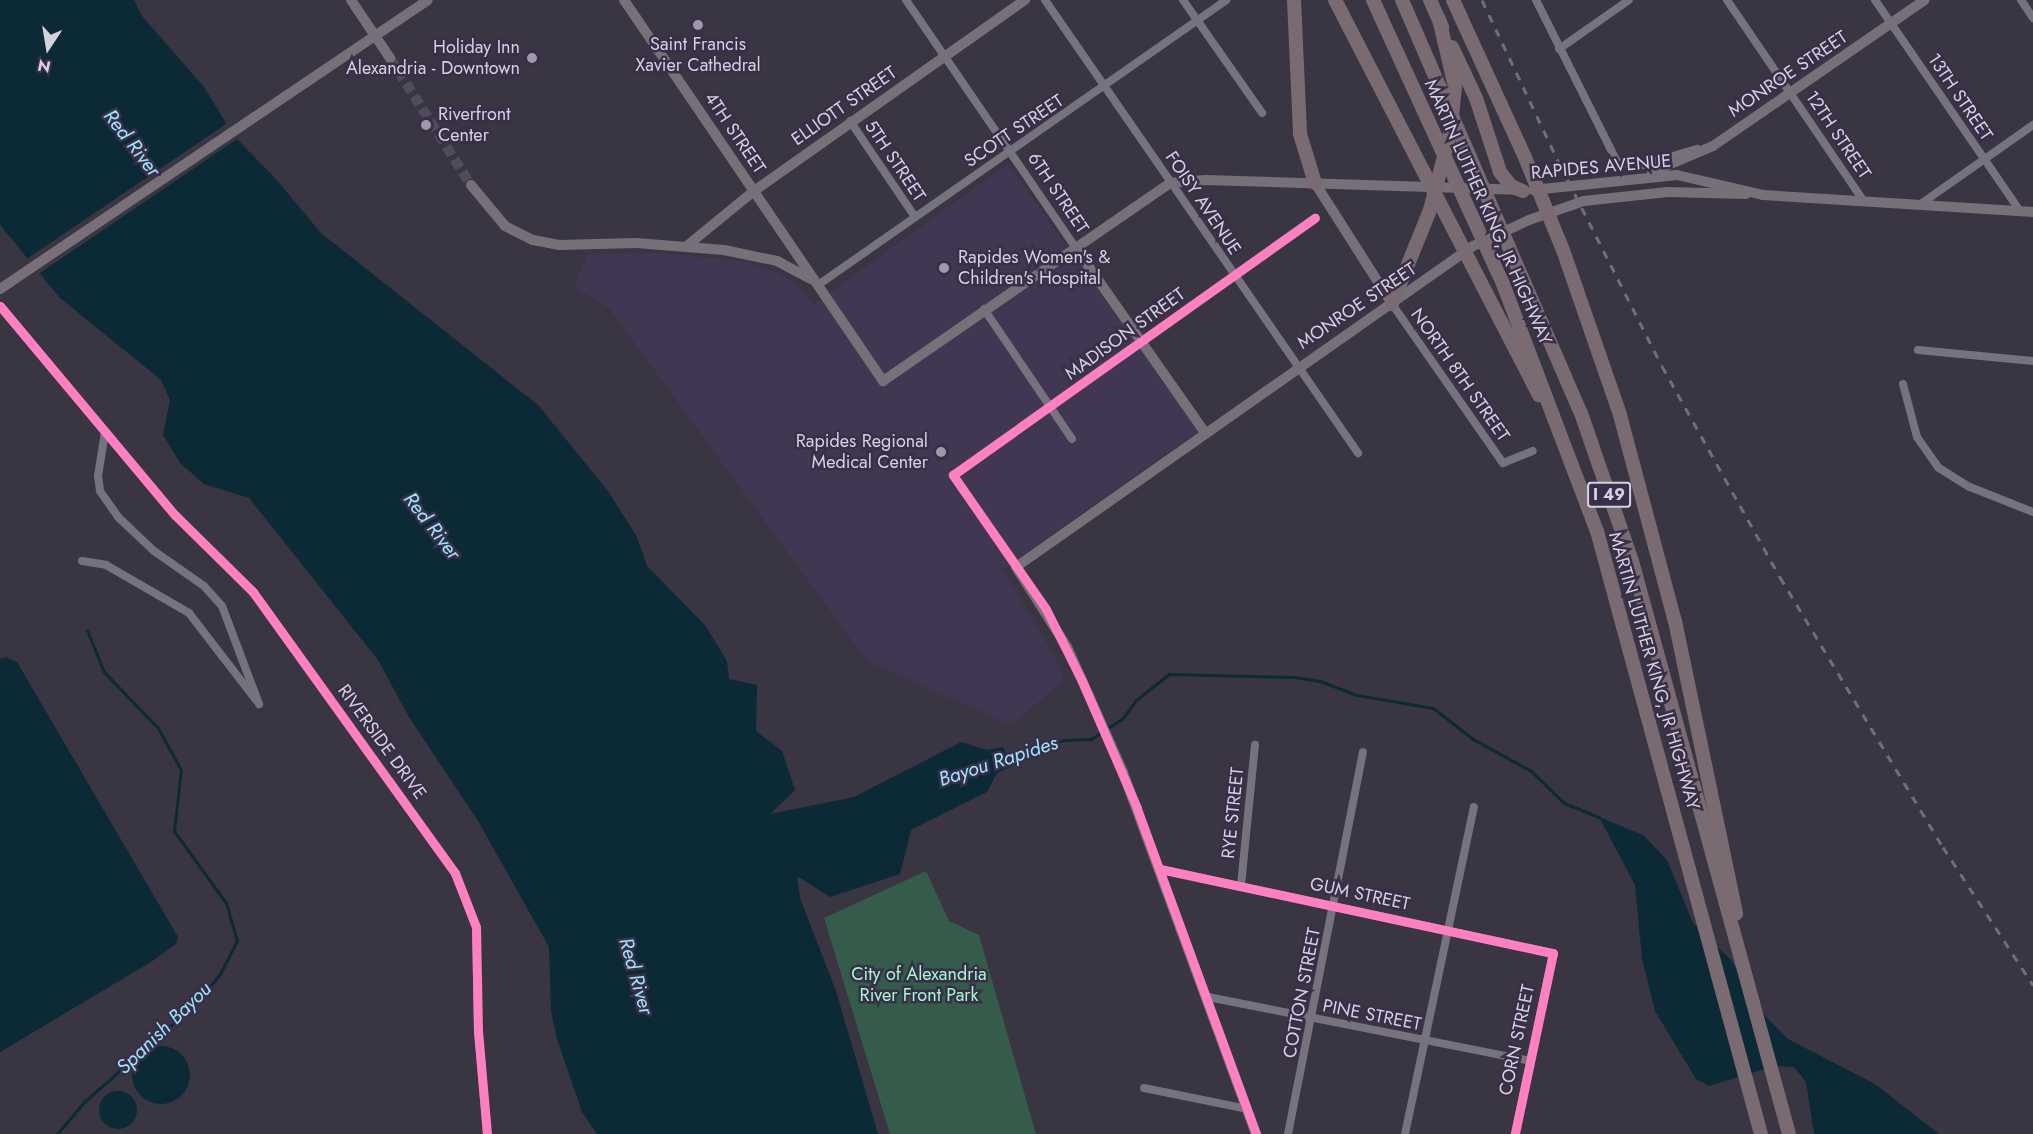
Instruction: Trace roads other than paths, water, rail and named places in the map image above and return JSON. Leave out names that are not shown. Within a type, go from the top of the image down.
[{"type":"highway","points":[[1294,0],[1300,134],[1315,183]]},
{"type":"highway","points":[[1335,0],[1571,458]]},
{"type":"highway","name":"MARTIN LUTHER KING, JR HIGHWAY","points":[[1373,0],[1472,210],[1571,458],[1605,557],[1641,681],[1761,1134]]},
{"type":"highway","name":"MARTIN LUTHER KING, JR HIGHWAY","points":[[1402,0],[1581,413],[1632,561],[1789,1134]]},
{"type":"highway","points":[[1430,0],[1476,98],[1500,172],[1511,186],[1524,191]]},
{"type":"highway","points":[[1453,0],[1512,130],[1590,325],[1641,489],[1680,644],[1756,1010]]},
{"type":"highway","points":[[1392,304],[1438,187],[1450,134],[1455,87],[1439,19]]},
{"type":"main road","points":[[351,0],[390,58]]},
{"type":"main road","points":[[0,289],[428,0]]},
{"type":"main road","name":"ELLIOTT STREET","points":[[687,245],[754,190],[1025,0]]},
{"type":"main road","name":"MONROE STREET","points":[[1631,179],[1671,167],[1713,146],[1925,0]]},
{"type":"main road","name":"4TH STREET","points":[[626,1],[883,381],[984,309]]},
{"type":"main road","name":"RAPIDES AVENUE","points":[[1170,183],[1315,183],[1524,191],[1631,179],[1686,176],[1763,195],[1862,199],[2033,212]]},
{"type":"main road","points":[[984,309],[1170,183]]},
{"type":"main road","points":[[1315,183],[1392,304]]},
{"type":"main road","points":[[471,185],[505,226],[533,240],[559,245],[687,245],[777,261],[818,285]]},
{"type":"main road","name":"MONROE STREET","points":[[1016,567],[1297,367],[1392,304],[1473,246],[1569,206],[1612,196],[1668,192],[1763,195]]},
{"type":"main road","name":"6TH STREET","points":[[1075,247],[1205,433]]},
{"type":"main road","points":[[1016,567],[1046,609],[1123,772],[1208,997],[1256,1134]]},
{"type":"street","name":"6TH STREET","points":[[906,0],[1075,247]]},
{"type":"street","name":"FOISY AVENUE","points":[[1045,0],[1358,453]]},
{"type":"street","points":[[1183,0],[1262,113]]},
{"type":"street","name":"SCOTT STREET","points":[[818,285],[1105,88],[1226,0]]},
{"type":"street","points":[[1536,0],[1612,155],[1622,165],[1636,167],[1713,146]]},
{"type":"street","points":[[1559,50],[1629,0]]},
{"type":"street","name":"12TH STREET","points":[[1727,0],[1791,91],[1862,199]]},
{"type":"street","name":"13TH STREET","points":[[1875,0],[2020,211]]},
{"type":"street","points":[[2021,0],[2033,18]]},
{"type":"street","name":"5TH STREET","points":[[850,121],[915,218]]},
{"type":"street","points":[[1922,203],[2033,125]]},
{"type":"street","name":"MADISON STREET","points":[[1016,567],[953,475],[1143,343],[1315,218]]},
{"type":"street","name":"NORTH 8TH STREET","points":[[1392,304],[1503,463],[1533,451]]},
{"type":"street","name":"RIVERSIDE DRIVE","points":[[0,306],[175,515],[254,592],[455,873],[476,927],[478,1031],[487,1134]]},
{"type":"street","points":[[984,309],[1072,439]]},
{"type":"street","points":[[1918,350],[2033,361]]},
{"type":"street","points":[[1903,384],[1917,437],[1939,468],[1970,487],[2033,512]]},
{"type":"street","points":[[82,561],[106,565],[189,613],[259,704],[222,606],[204,586],[147,544],[118,517],[100,491],[98,476],[105,432]]},
{"type":"street","name":"RYE STREET","points":[[1241,885],[1255,745]]},
{"type":"street","name":"COTTON STREET","points":[[1288,1134],[1335,905],[1363,752]]},
{"type":"street","points":[[1405,1134],[1474,807]]},
{"type":"street","name":"GUM STREET","points":[[1160,869],[1553,953]]},
{"type":"street","name":"CORN STREET","points":[[1515,1134],[1553,953]]},
{"type":"street","name":"PINE STREET","points":[[1208,997],[1530,1061]]},
{"type":"street","points":[[1144,1088],[1247,1109]]},
{"type":"water","name":"Red River","points":[[0,0],[134,0],[142,16],[204,87],[234,136],[275,178],[321,233],[538,405],[608,491],[637,537],[647,566],[705,625],[727,661],[729,679],[757,685],[756,731],[782,751],[795,790],[770,814],[854,797],[961,742],[987,750],[1003,747],[1012,766],[997,773],[987,792],[911,830],[900,874],[830,897],[797,876],[800,898],[836,991],[878,1134],[597,1134],[582,1112],[557,1039],[551,1011],[549,947],[478,821],[409,717],[378,660],[249,498],[204,484],[180,463],[163,435],[170,400],[161,380],[60,298],[0,225]]},
{"type":"water","points":[[6,657],[17,662],[178,937],[176,944],[151,962],[0,1052],[0,659]]},
{"type":"water","points":[[1599,817],[1643,835],[1667,860],[1693,923],[1731,960],[1765,1016],[1788,1039],[1875,1084],[1939,1134],[1814,1134],[1806,1082],[1794,1067],[1775,1066],[1709,1086],[1696,1079],[1655,1011],[1642,959],[1635,885]]},
{"type":"water","points":[[161,1046],[177,1051],[185,1059],[190,1075],[185,1091],[177,1099],[161,1104],[145,1099],[137,1091],[132,1075],[137,1059],[145,1051]]},
{"type":"water","points":[[118,1091],[131,1097],[137,1110],[131,1123],[118,1129],[105,1123],[99,1110],[105,1097]]},
{"type":"waterway","name":"Spanish Bayou","points":[[57,1134],[84,1102],[195,1004],[220,974],[237,941],[226,903],[174,831],[181,770],[158,728],[104,672],[87,630]]},
{"type":"waterway","name":"Bayou Rapides","points":[[1004,758],[1064,740],[1091,739],[1123,718],[1136,700],[1169,674],[1294,677],[1320,681],[1357,695],[1433,708],[1473,739],[1531,771],[1564,803],[1599,817]]},
{"type":"tunnel","points":[[390,58],[471,185]]},
{"type":"railway","points":[[1482,0],[1560,165],[1662,366],[1780,577],[1943,847],[2033,985]]},
{"type":"place","name":"Saint Francis Xavier Cathedral","points":[[698,25]]},
{"type":"place","name":"Holiday Inn Alexandria - Downtown","points":[[532,58]]},
{"type":"place","name":"Riverfront Center","points":[[426,125]]},
{"type":"place","name":"Rapides Women's & Children's Hospital","points":[[944,268]]},
{"type":"place","name":"Rapides Regional Medical Center","points":[[941,452]]},
{"type":"park label","name":"City of Alexandria River Front Park","points":[[919,985]]}]
